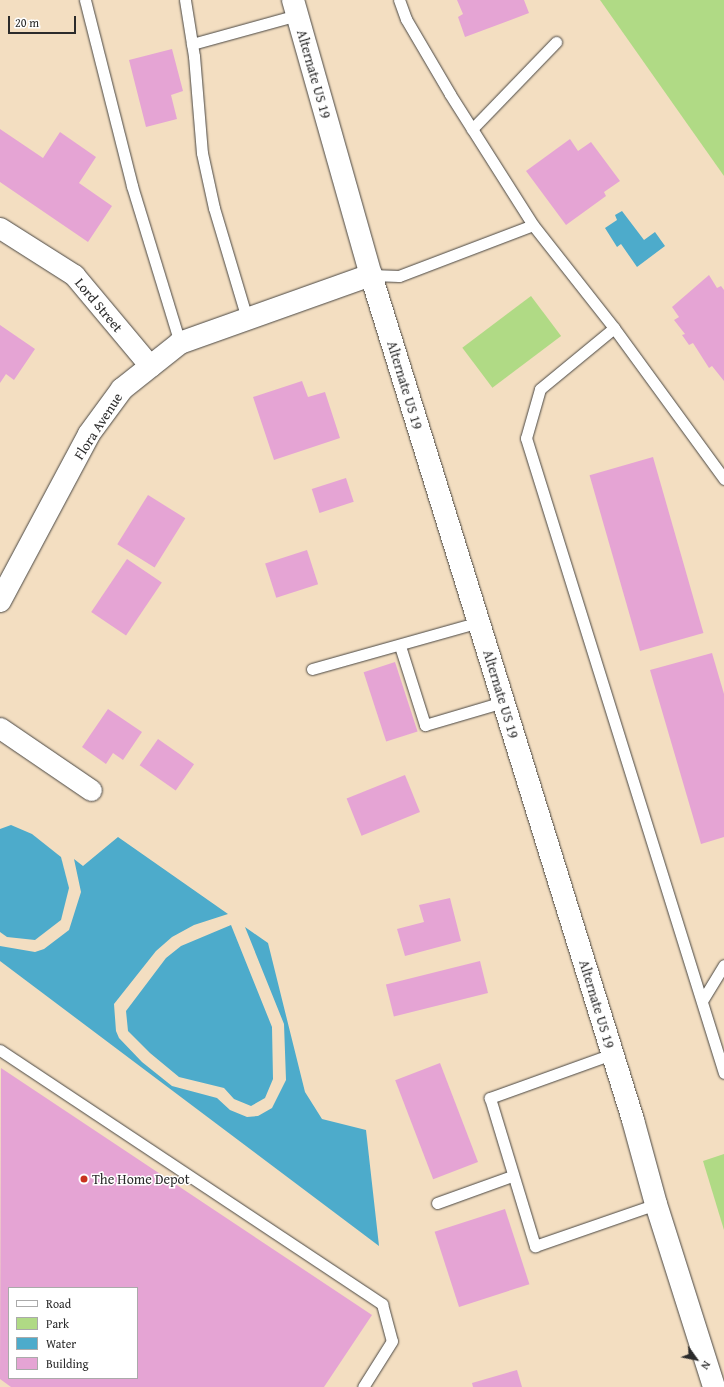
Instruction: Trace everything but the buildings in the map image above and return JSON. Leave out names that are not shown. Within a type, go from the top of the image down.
[{"type":"main road","name":"Alternate US 19","points":[[295,7],[372,275],[612,1054],[656,1204],[714,1387]]},
{"type":"main road","name":"Flora Avenue","points":[[0,601],[89,434],[122,389],[180,343],[372,275]]},
{"type":"street","name":"Lord Street","points":[[0,228],[74,275],[150,366]]},
{"type":"street","points":[[0,728],[91,790]]},
{"type":"lane","points":[[85,0],[132,186],[180,343]]},
{"type":"lane","points":[[185,0],[192,44],[202,154],[214,208],[247,320]]},
{"type":"lane","points":[[399,0],[406,19],[472,129],[533,225],[614,328],[724,479]]},
{"type":"lane","points":[[192,44],[295,7]]},
{"type":"lane","points":[[472,129],[556,42]]},
{"type":"lane","points":[[372,275],[400,276],[533,225]]},
{"type":"lane","points":[[614,328],[540,390],[526,438],[724,1073]]},
{"type":"lane","points":[[312,669],[400,646],[479,622]]},
{"type":"lane","points":[[400,646],[425,725],[503,702]]},
{"type":"lane","points":[[702,1001],[724,965]]},
{"type":"lane","points":[[0,1050],[382,1304],[392,1341],[363,1387]]},
{"type":"lane","points":[[612,1054],[490,1098],[512,1176],[535,1246],[656,1204]]},
{"type":"lane","points":[[437,1203],[512,1176]]},
{"type":"green space","points":[[600,0],[724,0],[724,176],[688,125]]},
{"type":"green space","points":[[531,296],[561,336],[492,388],[462,348]]},
{"type":"green space","points":[[724,1154],[724,1230],[703,1161]]},
{"type":"water","points":[[622,211],[644,240],[655,232],[665,246],[637,267],[621,244],[617,247],[605,228],[617,220],[615,215]]},
{"type":"water","points":[[11,825],[32,834],[61,857],[69,888],[61,920],[35,940],[7,937],[0,932],[0,829]]},
{"type":"water","points":[[118,837],[228,914],[194,925],[172,937],[156,951],[114,1004],[116,1031],[119,1038],[142,1062],[172,1086],[217,1098],[230,1110],[247,1117],[258,1116],[272,1108],[286,1080],[284,1024],[245,927],[268,943],[305,1092],[322,1119],[366,1130],[379,1246],[0,961],[0,946],[35,952],[44,949],[69,930],[81,892],[74,859],[83,866]]},
{"type":"water","points":[[231,925],[272,1027],[273,1079],[265,1098],[251,1106],[234,1099],[224,1088],[179,1077],[150,1053],[128,1031],[126,1011],[166,958],[181,946]]},
{"type":"place","name":"The Home Depot","points":[[84,1179]]}]
